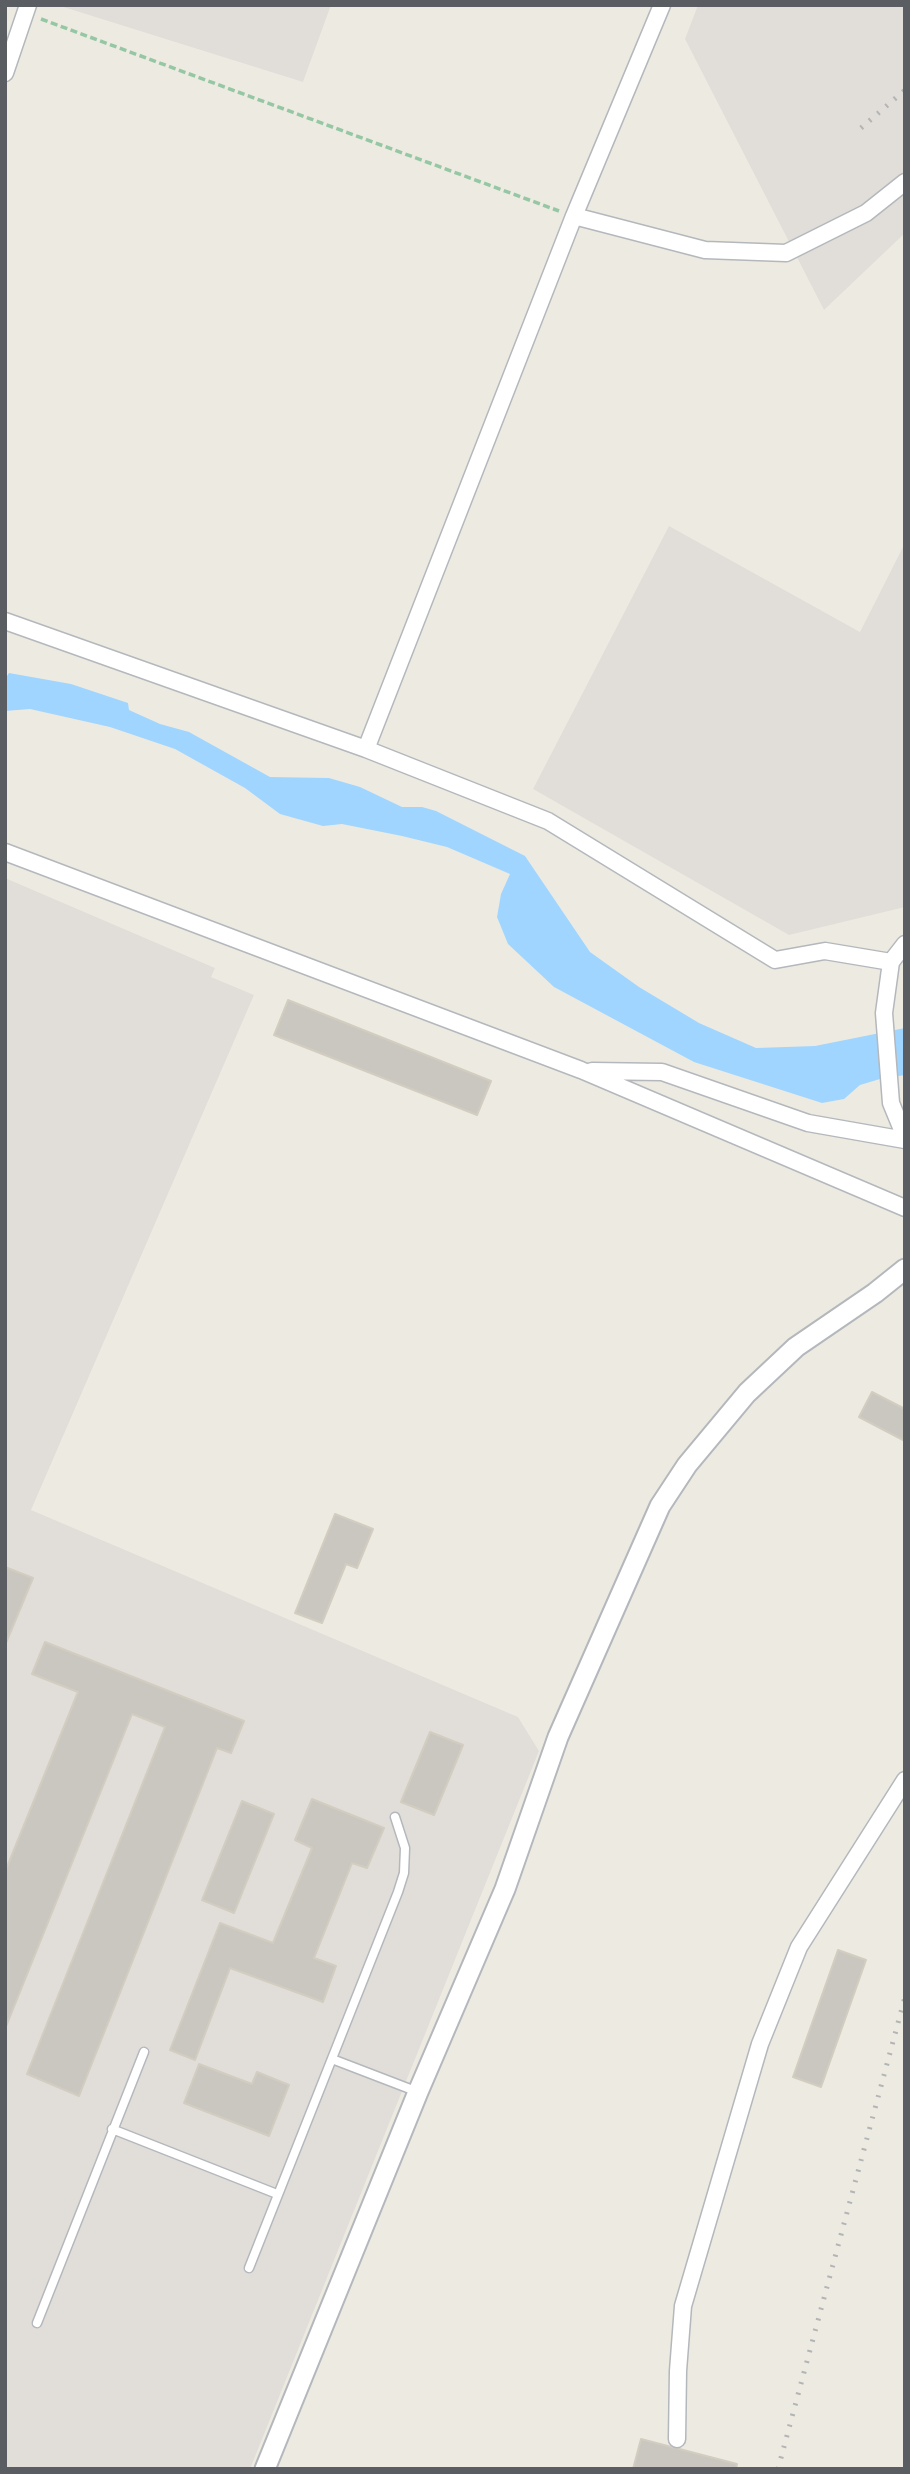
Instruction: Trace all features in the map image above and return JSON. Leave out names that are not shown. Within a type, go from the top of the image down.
[{"type":"street","points":[[366,749],[574,216],[662,5]]},
{"type":"street","points":[[5,73],[26,9]]},
{"type":"street","points":[[574,216],[705,250],[786,253],[866,213],[905,182]]},
{"type":"street","points":[[5,621],[366,749],[548,821],[775,960],[825,951],[891,962]]},
{"type":"street","points":[[5,852],[581,1070],[905,1208]]},
{"type":"street","points":[[905,944],[891,962],[884,1013],[891,1103],[905,1139]]},
{"type":"street","points":[[581,1070],[662,1072],[808,1123],[905,1139]]},
{"type":"street","points":[[265,2469],[418,2092],[505,1889],[558,1737],[660,1506],[687,1465],[747,1393],[796,1347],[905,1269]]},
{"type":"street","points":[[677,2439],[683,2306],[760,2044],[799,1947],[905,1780]]},
{"type":"lane","points":[[249,2268],[378,1946],[404,1873],[405,1848],[395,1817]]},
{"type":"lane","points":[[37,2323],[144,2052]]},
{"type":"lane","points":[[332,2059],[418,2092]]},
{"type":"lane","points":[[112,2129],[277,2194]]},
{"type":"path","points":[[26,9],[574,216]]},
{"type":"shaded area","points":[[57,5],[331,5],[303,82]]},
{"type":"shaded area","points":[[698,5],[905,5],[905,233],[824,310],[685,39]]},
{"type":"shaded area","points":[[669,526],[860,632],[905,543],[905,907],[789,935],[533,789]]},
{"type":"shaded area","points":[[5,878],[215,968],[211,977],[254,995],[31,1510],[518,1717],[539,1751],[250,2469],[5,2469]]},
{"type":"water","points":[[9,673],[71,684],[128,703],[129,710],[160,724],[189,732],[270,777],[329,778],[360,787],[402,807],[422,807],[436,811],[525,856],[590,952],[639,987],[699,1023],[756,1048],[815,1046],[905,1028],[905,1075],[860,1085],[844,1099],[822,1103],[694,1062],[554,987],[508,944],[497,917],[501,894],[510,874],[447,847],[342,824],[323,826],[280,814],[245,788],[175,749],[110,727],[30,709],[5,711],[5,679]]},
{"type":"building","points":[[288,1000],[491,1081],[477,1115],[274,1035]]},
{"type":"building","points":[[872,1392],[905,1409],[905,1441],[859,1417]]},
{"type":"building","points":[[335,1514],[373,1529],[357,1568],[346,1564],[322,1623],[295,1613]]},
{"type":"building","points":[[5,1567],[33,1578],[6,1643],[5,1643]]},
{"type":"building","points":[[45,1642],[244,1721],[231,1753],[217,1748],[79,2096],[27,2074],[165,1727],[132,1714],[5,2029],[5,1872],[78,1692],[32,1674]]},
{"type":"building","points":[[430,1732],[463,1745],[434,1815],[401,1802]]},
{"type":"building","points":[[312,1799],[384,1828],[367,1868],[352,1863],[314,1958],[336,1966],[323,2002],[230,1968],[195,2060],[170,2050],[220,1923],[273,1943],[312,1848],[295,1840]]},
{"type":"building","points":[[242,1801],[274,1814],[234,1913],[202,1900]]},
{"type":"building","points":[[838,1950],[866,1960],[821,2087],[793,2077]]},
{"type":"building","points":[[199,2064],[252,2084],[257,2072],[289,2085],[269,2136],[184,2103]]},
{"type":"building","points":[[641,2439],[737,2464],[736,2469],[633,2469]]},
{"type":"railway","points":[[861,128],[905,90]]},
{"type":"railway","points":[[778,2469],[905,1997]]}]
